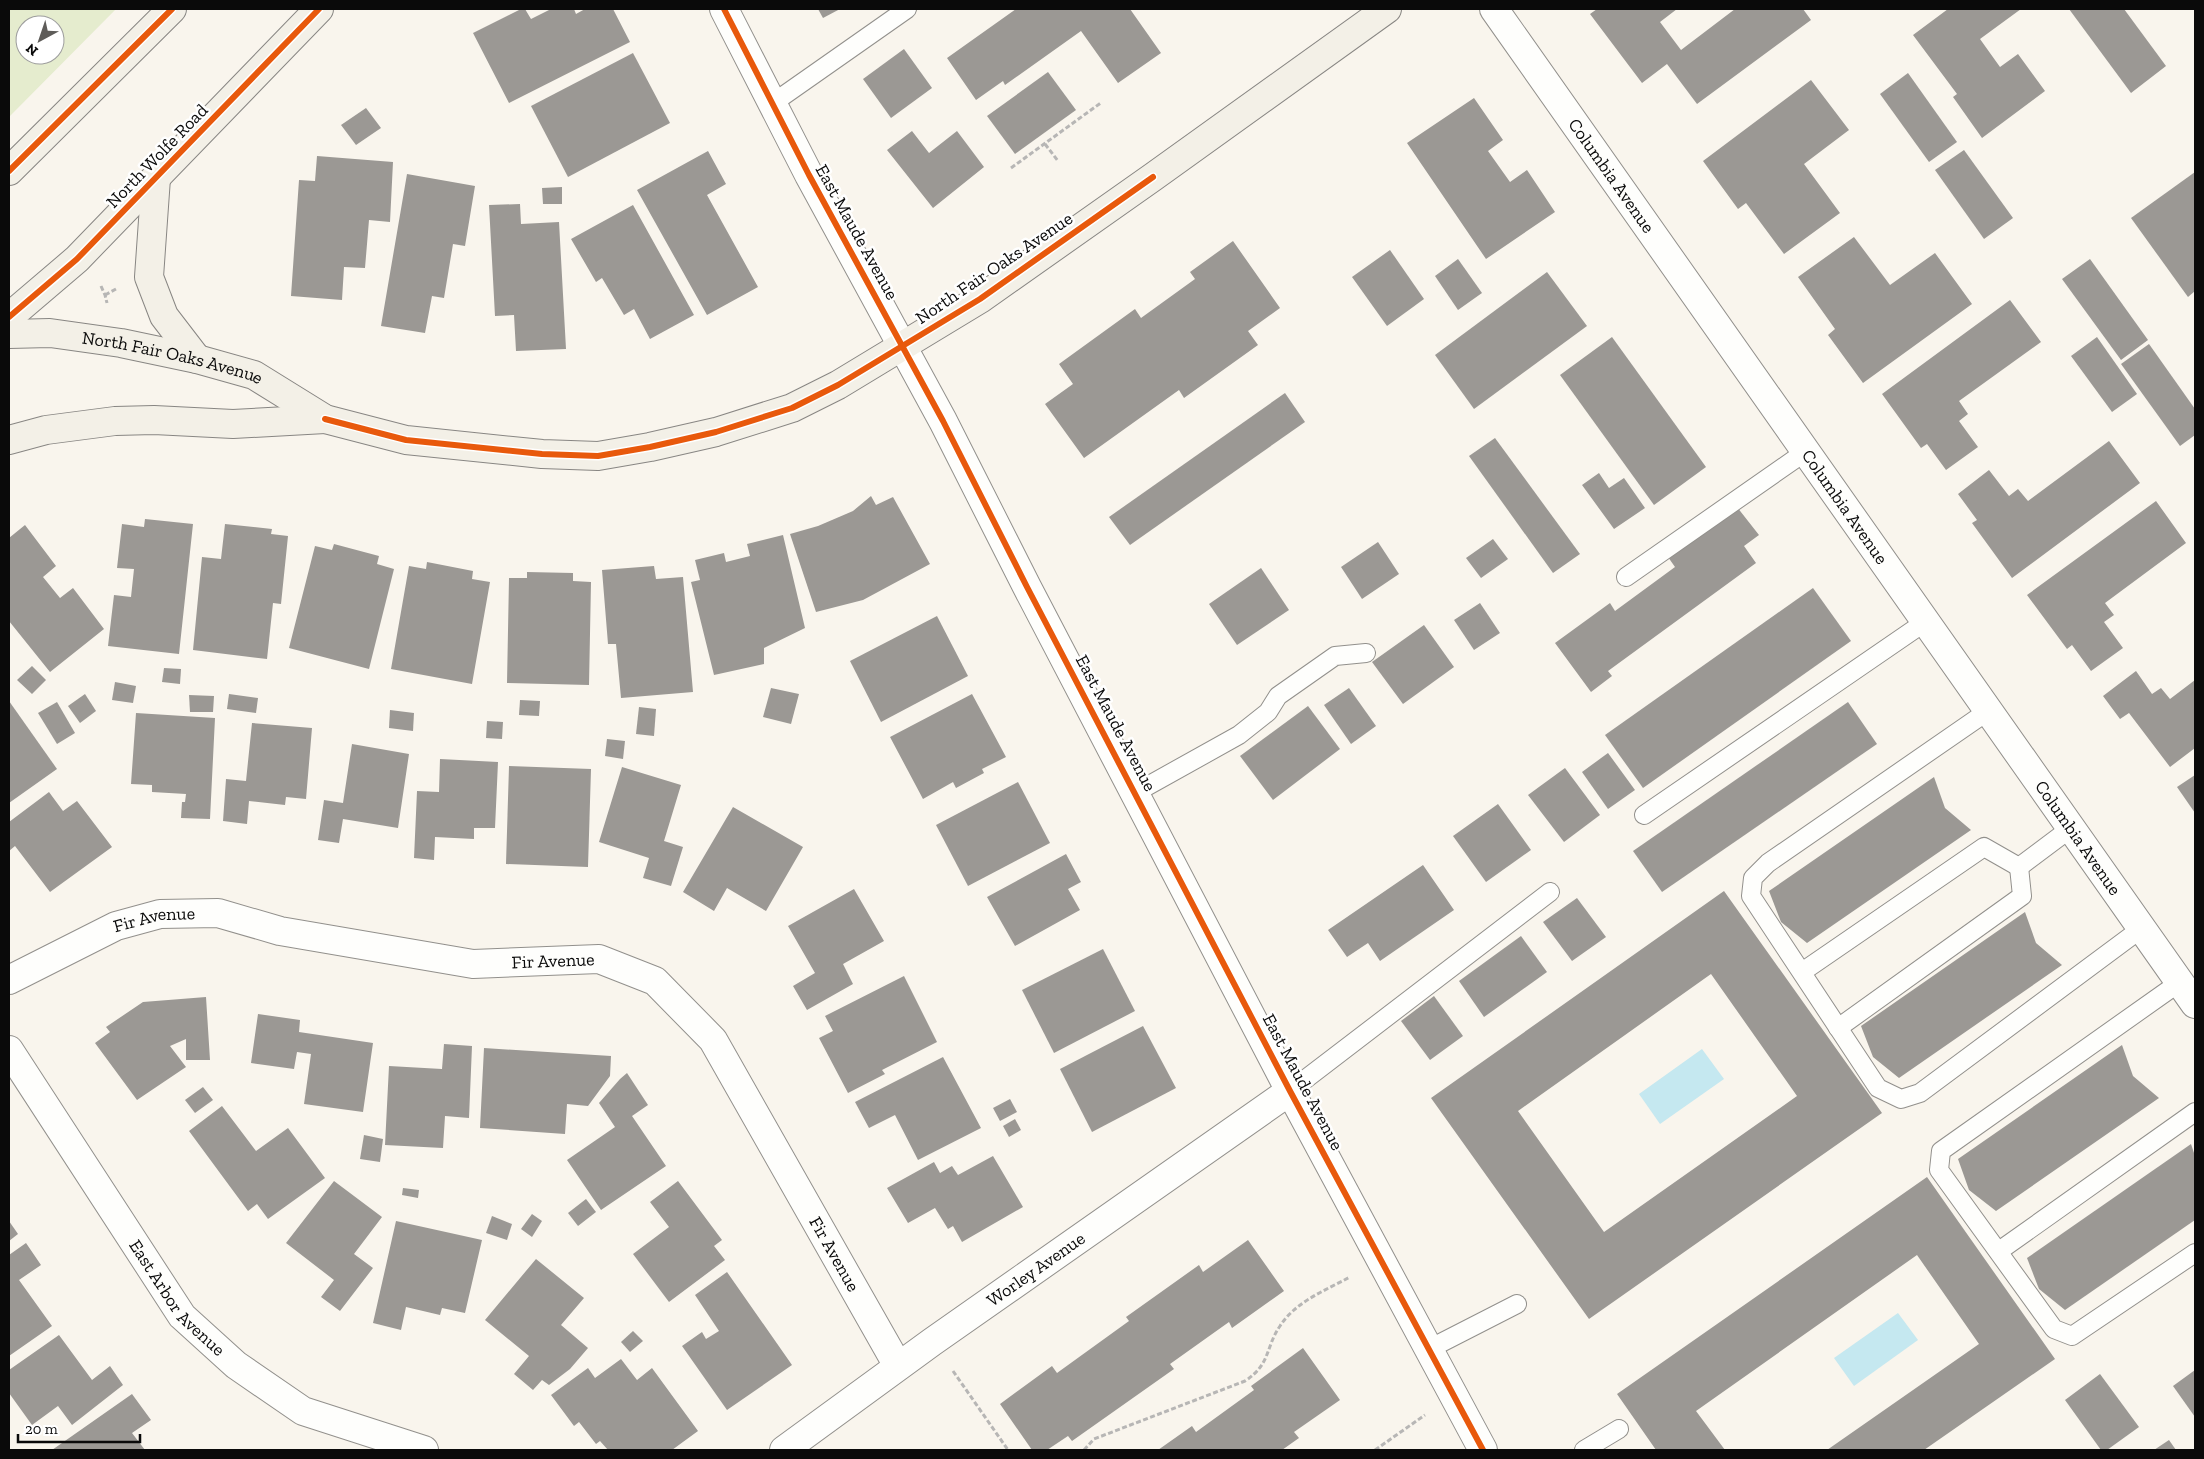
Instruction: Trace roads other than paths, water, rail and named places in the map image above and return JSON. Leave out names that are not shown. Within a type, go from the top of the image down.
[{"type":"main road","points":[[9,171],[172,9]]},
{"type":"main road","name":"North Wolfe Road","points":[[9,317],[77,260],[319,9]]},
{"type":"main road","name":"North Fair Oaks Avenue","points":[[9,334],[50,333],[121,343],[197,359],[254,375],[325,419],[406,440],[533,453],[598,456],[650,447],[716,432],[792,408],[838,385],[903,346],[996,287],[1154,178],[1387,9]]},
{"type":"main road","points":[[156,178],[149,277],[164,316],[197,359]]},
{"type":"main road","name":"North Fair Oaks Avenue","points":[[9,440],[46,430],[115,421],[154,420],[233,424],[325,419]]},
{"type":"street","name":"East Maude Avenue","points":[[724,9],[808,175],[903,346],[1290,1091],[1484,1450]]},
{"type":"street","name":"Columbia Avenue","points":[[1494,9],[2188,993]]},
{"type":"street","name":"Fir Avenue","points":[[9,980],[116,926],[160,914],[218,913],[280,931],[473,964],[599,959],[655,981],[713,1040],[898,1366]]},
{"type":"street","name":"East Arbor Avenue","points":[[9,1050],[182,1316],[236,1365],[303,1411],[424,1450]]},
{"type":"street","name":"Worley Avenue","points":[[784,1450],[898,1366],[1290,1091]]},
{"type":"lane","points":[[773,103],[907,9]]},
{"type":"lane","points":[[1626,577],[1805,452]]},
{"type":"lane","points":[[1644,815],[1925,622]]},
{"type":"lane","points":[[1135,793],[1239,735],[1268,712],[1278,696],[1336,656],[1366,653]]},
{"type":"lane","points":[[1988,710],[1768,863],[1753,878],[1751,896],[1878,1088],[1901,1099],[1920,1093],[2142,928]]},
{"type":"lane","points":[[2019,868],[2071,828]]},
{"type":"lane","points":[[1802,972],[1984,848],[2019,868]]},
{"type":"lane","points":[[1838,1028],[2022,896],[2019,868]]},
{"type":"lane","points":[[1290,1091],[1550,892]]},
{"type":"lane","points":[[2188,993],[1942,1150],[1939,1170],[2054,1329],[2072,1336],[2195,1253]]},
{"type":"lane","points":[[1998,1251],[2195,1112]]},
{"type":"lane","points":[[1430,1349],[1517,1304]]},
{"type":"lane","points":[[1584,1450],[1619,1429]]},
{"type":"water","points":[[1702,1049],[1724,1079],[1660,1124],[1639,1094]]},
{"type":"water","points":[[1898,1313],[1918,1340],[1854,1386],[1834,1358]]}]
